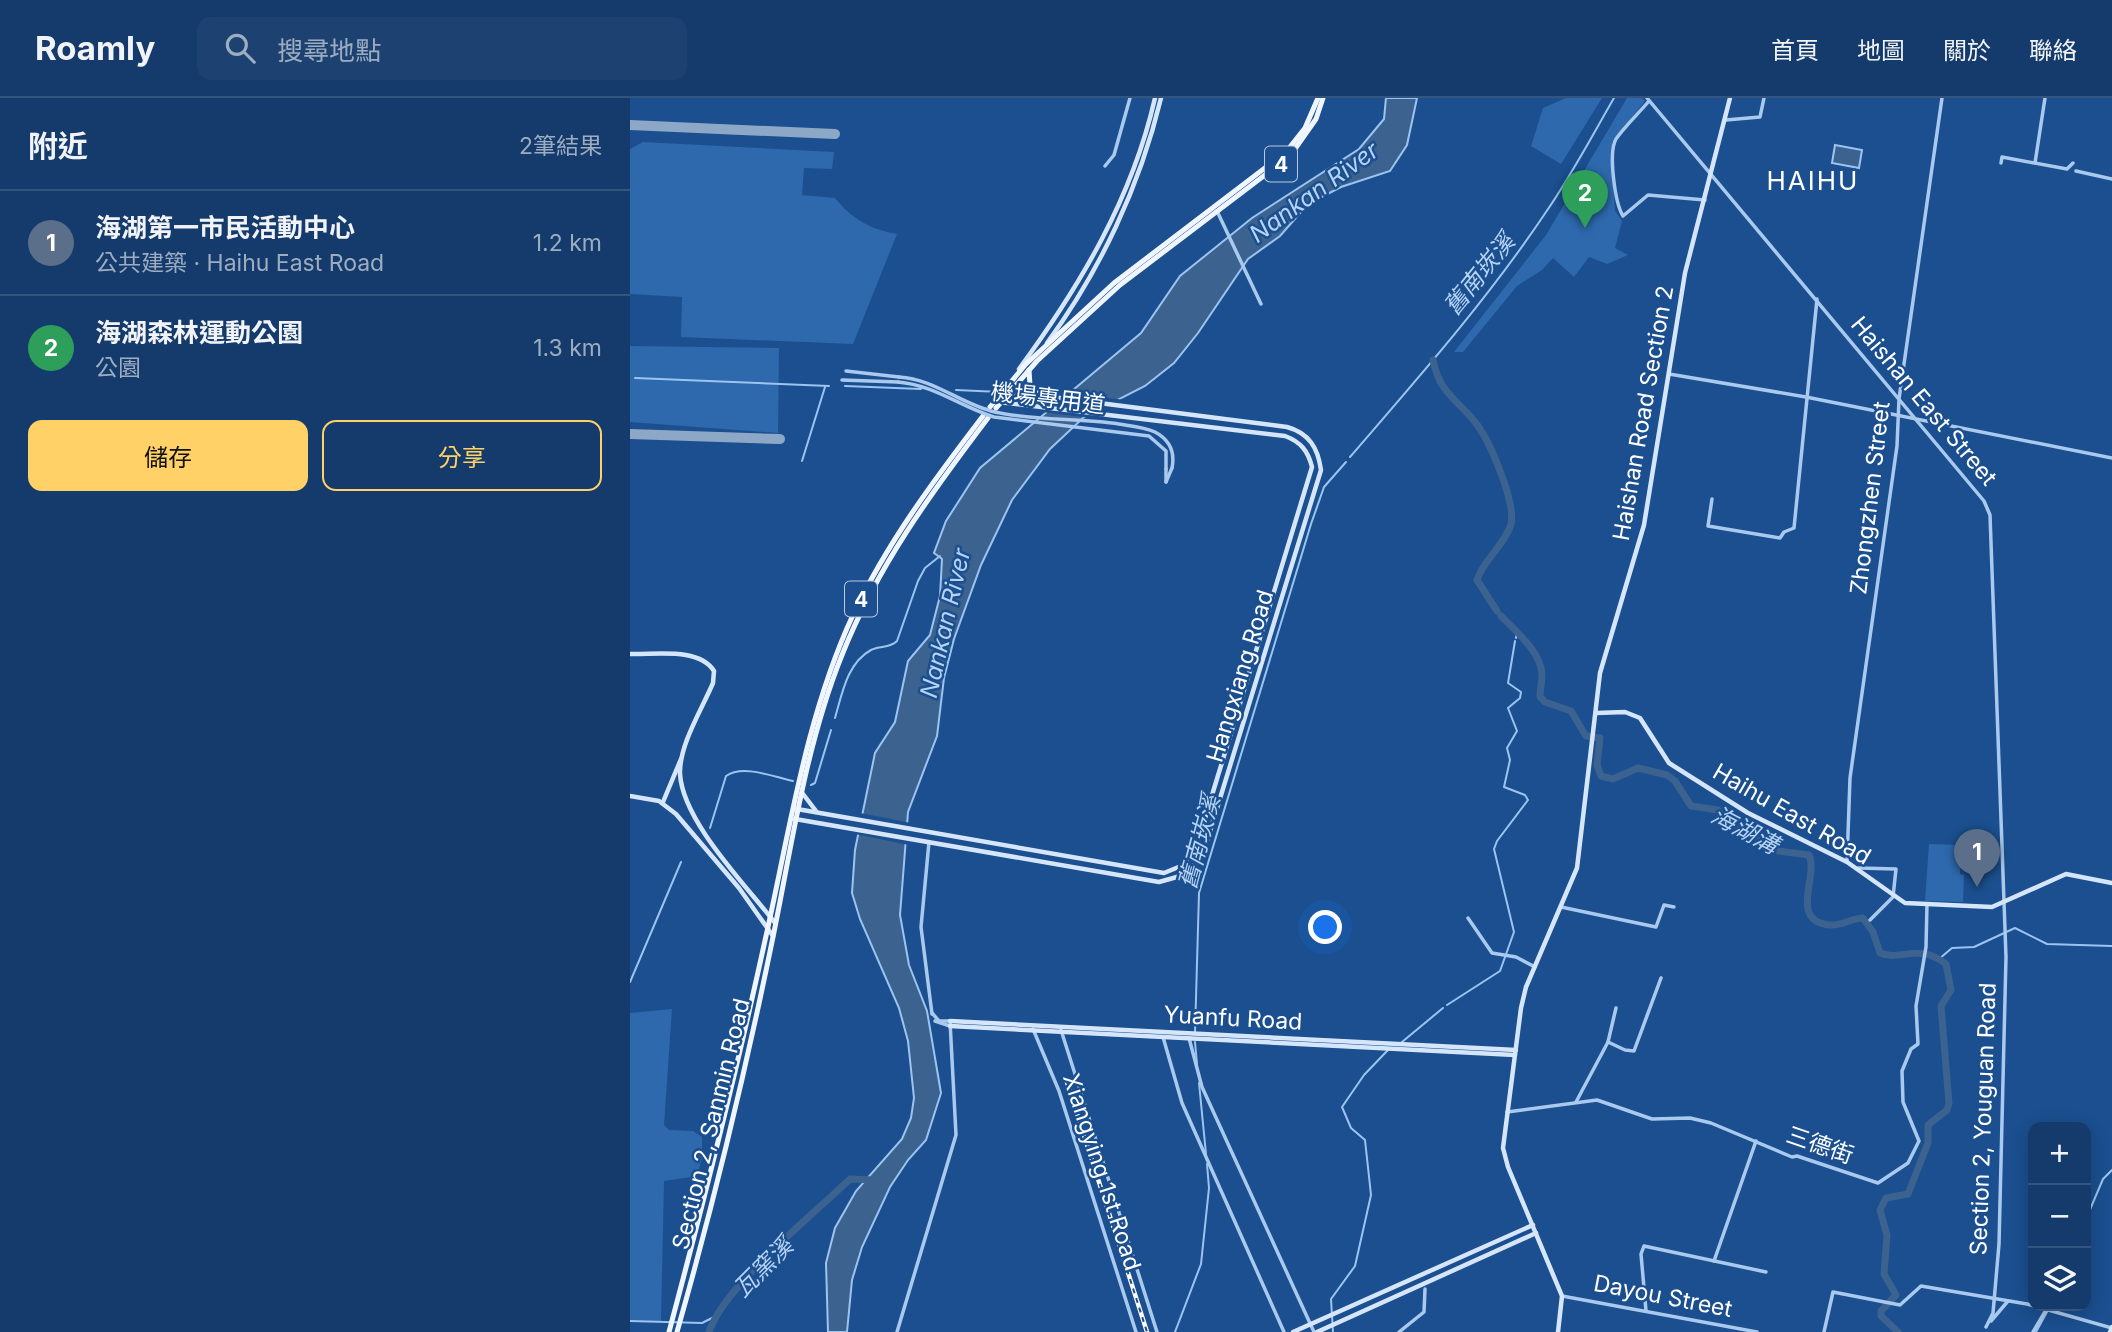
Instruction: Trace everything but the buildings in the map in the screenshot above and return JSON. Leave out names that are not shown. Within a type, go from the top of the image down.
[{"type":"main road","name":"4","points":[[1006,391],[1120,285],[1290,156],[1316,119],[1321,98]]},
{"type":"main road","name":"4","points":[[995,405],[1043,347],[1147,255],[1268,169],[1297,139],[1321,98]]},
{"type":"main road","points":[[1029,369],[1030,386],[1049,396]]},
{"type":"main road","name":"4","points":[[775,923],[794,819],[796,809],[815,719],[853,615],[902,527],[985,417],[914,519],[870,592],[830,688],[803,794],[796,809]]},
{"type":"main road","name":"4","points":[[768,930],[794,819]]},
{"type":"main road","name":"Section 2, Sanmin Road","points":[[677,1332],[737,1095],[775,923]]},
{"type":"main road","name":"Section 2, Sanmin Road","points":[[669,1332],[725,1120],[768,930]]},
{"type":"street","points":[[1105,166],[1114,155],[1130,98]]},
{"type":"street","points":[[1006,391],[1093,258],[1130,180],[1155,98]]},
{"type":"street","points":[[1043,347],[1098,262],[1126,205],[1161,98]]},
{"type":"street","name":"Haishan Road Section 2","points":[[1562,1296],[1505,1159],[1507,1112],[1515,1053],[1523,998],[1577,868],[1600,673],[1644,524],[1685,273],[1713,174],[1730,98]]},
{"type":"street","points":[[1726,120],[1760,117],[1764,98]]},
{"type":"street","name":"Zhongzhen Street","points":[[1847,862],[1850,778],[1878,584],[1899,398],[1942,98]]},
{"type":"street","points":[[2035,163],[2045,98]]},
{"type":"street","points":[[1648,99],[1615,141],[1615,181],[1618,206],[1623,216],[1648,195],[1706,200]]},
{"type":"street","name":"Haishan East Street","points":[[1648,99],[1984,501],[1990,515],[2004,904]]},
{"type":"street","points":[[2001,163],[2002,157],[2067,170],[2073,163]]},
{"type":"street","points":[[2076,171],[2112,179]]},
{"type":"street","points":[[1217,210],[1261,304]]},
{"type":"street","points":[[1713,499],[1708,526],[1780,538],[1784,532],[1794,528],[1805,397],[1817,299]]},
{"type":"street","points":[[845,371],[899,380]]},
{"type":"street","points":[[1668,374],[1805,397],[2112,458]]},
{"type":"street","points":[[842,380],[899,380]]},
{"type":"street","name":"機場專用道","points":[[899,380],[929,382],[980,408],[998,413],[1087,420],[1154,431],[1170,446],[1172,468],[1166,482],[1166,451],[1157,439],[1149,436],[994,417],[932,388],[899,380]]},
{"type":"street","name":"Hangxiang Road","points":[[794,819],[1159,882],[1184,875],[1202,857],[1317,483],[1320,460],[1313,444],[1294,429],[1006,391]]},
{"type":"street","name":"Hangxiang Road","points":[[796,809],[1164,873],[1181,866],[1195,852],[1312,467],[1307,451],[1285,436],[1042,406],[995,405]]},
{"type":"street","points":[[630,654],[697,657],[707,662],[714,671],[713,683],[663,802]]},
{"type":"street","name":"Haihu East Road","points":[[1596,713],[1625,712],[1640,718],[1669,762],[1748,813],[1847,862],[1893,897],[1910,904],[1992,907],[2004,904],[2066,874],[2112,883]]},
{"type":"street","points":[[684,752],[680,774],[689,809],[775,923]]},
{"type":"street","points":[[803,794],[810,806],[823,814]]},
{"type":"street","points":[[630,796],[663,802],[739,888],[773,936]]},
{"type":"street","points":[[897,1332],[956,1135],[950,1023],[936,1022],[932,1013],[921,927],[927,842]]},
{"type":"street","points":[[1856,868],[1896,869],[1893,897],[1870,920]]},
{"type":"street","name":"三德街","points":[[1507,1112],[1597,1100],[1651,1119],[1696,1119],[1756,1140],[1792,1157],[1797,1156],[1878,1183],[1908,1163],[1919,1141],[1903,1102],[1902,1071],[1911,1049],[1918,1044],[1917,995],[1926,947],[1927,904]]},
{"type":"street","name":"Section 2, Youguan Road","points":[[1986,1328],[1993,1313],[1998,1244],[2004,904]]},
{"type":"street","points":[[1561,907],[1656,927],[1664,905],[1674,907]]},
{"type":"street","points":[[1468,918],[1492,953],[1516,957],[1535,967]]},
{"type":"street","points":[[1608,1042],[1634,1051],[1661,978]]},
{"type":"street","points":[[1576,1102],[1608,1042],[1616,1008]]},
{"type":"street","name":"Yuanfu Road","points":[[950,1023],[1515,1053]]},
{"type":"street","name":"Xiangying 1st Road","points":[[1032,1027],[1059,1091],[1136,1332]]},
{"type":"street","name":"Xiangying 1st Road","points":[[1060,1028],[1157,1332]]},
{"type":"street","points":[[1163,1034],[1182,1103],[1284,1332]]},
{"type":"street","points":[[1188,1035],[1202,1087],[1315,1332],[1536,1233]]},
{"type":"street","points":[[1714,1261],[1756,1140]]},
{"type":"street","points":[[1293,1332],[1533,1225]]},
{"type":"street","points":[[1646,1311],[1641,1254],[1644,1246],[1766,1272]]},
{"type":"street","points":[[1824,1332],[1833,1292],[1900,1305],[1918,1286],[2028,1305]]},
{"type":"street","points":[[1399,1332],[1424,1312],[1424,1289]]},
{"type":"street","points":[[1558,1332],[1562,1296]]},
{"type":"street","name":"Dayou Street","points":[[1562,1296],[1756,1332]]},
{"type":"street","points":[[1982,1332],[2008,1301]]},
{"type":"street","points":[[2033,1332],[2045,1311]]},
{"type":"street","points":[[2052,1311],[2111,1329]]},
{"type":"shaded area","points":[[1566,98],[1602,98],[1561,164],[1531,146],[1543,108]]},
{"type":"shaded area","points":[[1627,98],[1642,98],[1645,101],[1613,141],[1611,151],[1615,211],[1622,221],[1615,248],[1628,255],[1607,264],[1589,257],[1574,277],[1553,258],[1542,270],[1517,286],[1463,352],[1454,352],[1546,235]]},
{"type":"shaded area","points":[[643,142],[834,152],[832,169],[804,168],[802,195],[835,198],[862,222],[897,234],[853,344],[681,337],[682,297],[630,294],[630,149]]},
{"type":"shaded area","points":[[630,346],[779,348],[778,433],[630,422]]},
{"type":"shaded area","points":[[1929,844],[1960,845],[1960,874],[1964,875],[1963,902],[1925,901]]},
{"type":"shaded area","points":[[672,1009],[664,1125],[669,1130],[693,1131],[702,1137],[702,1158],[697,1176],[664,1181],[661,1322],[630,1321],[630,1013]]},
{"type":"water","name":"Nankan River","points":[[1386,98],[1417,98],[1407,145],[1390,171],[1341,187],[1308,204],[1280,236],[1248,259],[1198,333],[1174,363],[1145,386],[1084,417],[1050,449],[1012,500],[981,565],[954,639],[944,678],[937,736],[908,812],[900,915],[909,965],[927,1011],[941,1093],[926,1140],[908,1160],[890,1187],[862,1247],[852,1280],[847,1332],[828,1332],[826,1263],[835,1228],[856,1191],[902,1139],[911,1118],[914,1098],[908,1041],[899,1008],[860,919],[852,893],[855,850],[875,753],[895,722],[908,661],[930,635],[940,596],[942,559],[934,553],[946,521],[980,468],[1141,333],[1180,276],[1252,218],[1359,149],[1384,119]]},
{"type":"water","points":[[1835,145],[1862,150],[1859,168],[1832,163]]},
{"type":"pier","points":[[1064,393],[1126,400],[1091,418],[1042,412]]},
{"type":"pier","points":[[860,813],[911,823],[909,845],[855,834]]},
{"type":"waterway","name":"舊南崁溪","points":[[1350,457],[1452,338],[1524,244],[1564,184],[1614,98]]},
{"type":"waterway","name":"海湖溝","points":[[1433,360],[1444,388],[1481,430],[1500,471],[1509,501],[1511,524],[1508,532],[1477,580],[1497,611]]},
{"type":"waterway","points":[[635,378],[829,386]]},
{"type":"waterway","points":[[845,386],[921,389]]},
{"type":"waterway","points":[[802,461],[825,387]]},
{"type":"waterway","points":[[956,390],[1000,392]]},
{"type":"waterway","name":"舊南崁溪","points":[[1195,1033],[1199,893],[1311,524],[1324,487],[1346,462]]},
{"type":"waterway","name":"Nankan River","points":[[835,718],[843,689],[856,663],[871,650],[897,641],[918,581],[925,568],[940,556]]},
{"type":"waterway","name":"海湖溝","points":[[1501,616],[1527,642],[1538,658],[1542,675],[1540,697],[1545,702],[1571,711],[1586,736],[1600,738],[1597,765],[1601,776],[1613,779],[1638,768],[1667,775],[1675,781],[1691,806],[1718,810],[1739,829],[1778,851],[1809,855],[1811,874],[1808,907],[1810,915],[1817,922],[1834,925],[1863,918],[1873,932],[1880,953],[1927,954],[1946,964],[1951,990],[1941,1006],[1949,1103],[1947,1110],[1928,1125],[1928,1143],[1908,1194],[1886,1198],[1880,1210],[1887,1235],[1884,1274],[1896,1295],[1881,1311],[1881,1316],[1898,1332]]},
{"type":"waterway","name":"海湖溝","points":[[1516,638],[1517,632]]},
{"type":"waterway","points":[[1447,1005],[1500,971],[1514,932],[1494,849],[1528,800],[1525,795],[1504,787],[1510,760],[1507,748],[1517,731],[1508,708],[1520,698],[1521,692],[1508,683],[1515,641]]},
{"type":"waterway","points":[[811,785],[815,783],[831,730]]},
{"type":"waterway","points":[[710,828],[726,776],[750,771],[793,781]]},
{"type":"waterway","points":[[630,982],[681,862]]},
{"type":"waterway","points":[[1939,959],[1952,948],[1974,947],[2015,928],[2047,944],[2112,946]]},
{"type":"waterway","points":[[1402,1042],[1443,1008]]},
{"type":"waterway","name":"舊南崁溪","points":[[1195,1042],[1197,1064]]},
{"type":"waterway","points":[[1333,1332],[1331,1299],[1355,1266],[1371,1195],[1365,1140],[1351,1128],[1342,1107],[1364,1075],[1388,1050]]},
{"type":"waterway","name":"舊南崁溪","points":[[1199,1083],[1206,1154]]},
{"type":"waterway","name":"舊南崁溪","points":[[1175,1332],[1201,1264],[1209,1188],[1207,1164]]},
{"type":"waterway","points":[[2091,1207],[2103,1179],[2112,1170]]},
{"type":"waterway","name":"瓦窯溪","points":[[709,1332],[732,1294],[793,1231],[850,1179],[874,1180]]},
{"type":"waterway","points":[[2036,1332],[2047,1312]]},
{"type":"waterway","name":"瓦窯溪","points":[[630,1321],[702,1323],[714,1317]]},
{"type":"taxiway","points":[[630,125],[835,134]]},
{"type":"taxiway","points":[[630,434],[780,439]]},
{"type":"railway","points":[[1066,1079],[1147,1332]]},
{"type":"place","name":"海湖森林運動公園","points":[[1585,228]]},
{"type":"place","name":"海湖第一市民活動中心","points":[[1977,887]]},
{"type":"district","name":"HAIHU","points":[[1813,180]]}]
